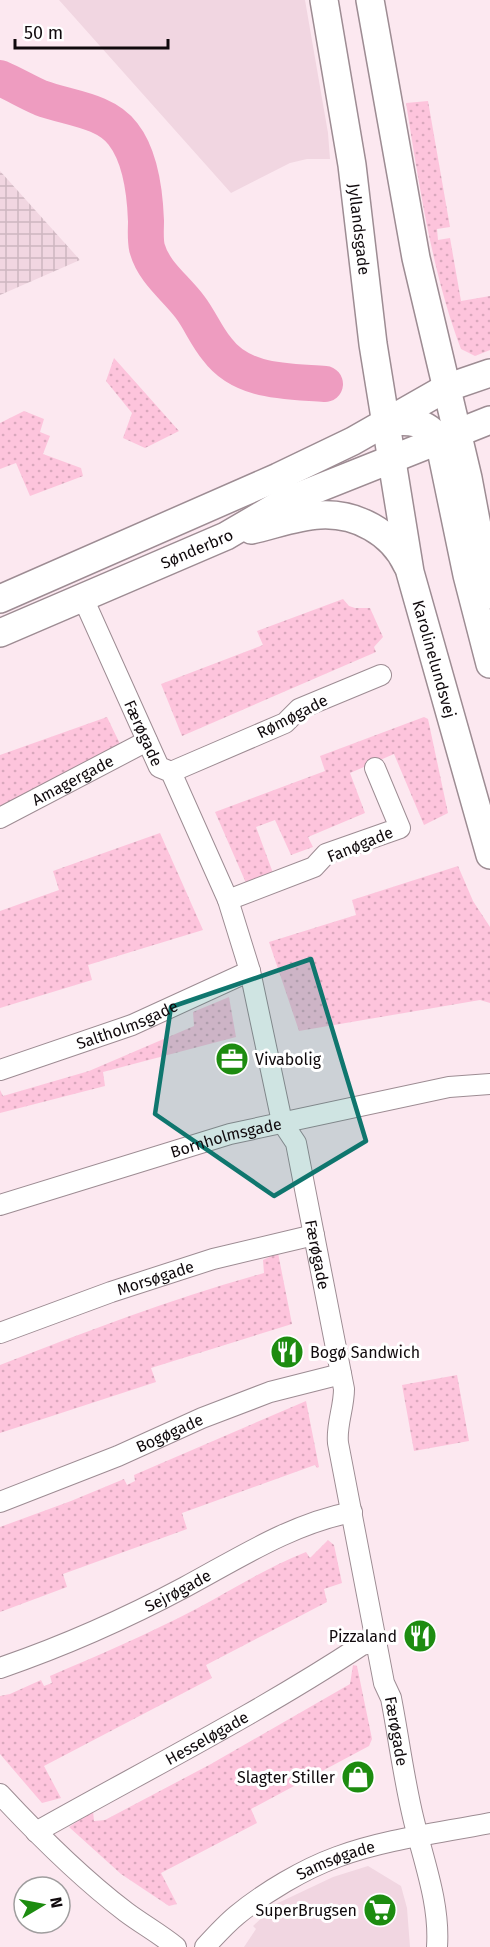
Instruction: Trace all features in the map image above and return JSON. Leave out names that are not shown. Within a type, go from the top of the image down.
[{"type":"main road","name":"Jyllandsgade","points":[[324,0],[352,165],[373,344],[392,459]]},
{"type":"main road","points":[[370,0],[414,248],[446,388],[439,432],[467,575],[490,664]]},
{"type":"main road","name":"Sønderbro","points":[[0,599],[256,488],[353,441],[446,388],[490,373]]},
{"type":"main road","points":[[446,388],[439,432],[472,497],[490,595]]},
{"type":"main road","points":[[386,423],[405,420],[439,432]]},
{"type":"main road","name":"Sønderbro","points":[[0,633],[226,536],[284,502],[392,459],[439,432],[490,420]]},
{"type":"main road","name":"Karolinelundsvej","points":[[392,459],[410,572],[490,855]]},
{"type":"main road","points":[[226,536],[319,515],[345,516],[376,529],[390,541],[402,554],[410,572]]},
{"type":"street","name":"Færøgade","points":[[83,598],[159,767],[171,772],[228,900],[250,971],[282,1122],[296,1143],[341,1374],[344,1401],[338,1429],[338,1443],[384,1683],[391,1698],[414,1819],[435,1909],[437,1947]]},
{"type":"street","name":"Rømøgade","points":[[171,772],[285,723],[299,709],[381,675]]},
{"type":"street","name":"Amagergade","points":[[0,818],[147,741]]},
{"type":"street","name":"Fanøgade","points":[[228,900],[314,867],[326,854],[400,828],[375,768]]},
{"type":"street","name":"Saltholmsgade","points":[[0,1070],[132,1025],[250,971]]},
{"type":"street","name":"Bornholmsgade","points":[[456,1086],[490,1070]]},
{"type":"street","name":"Bornholmsgade","points":[[0,1205],[230,1134],[456,1086],[490,1084]]},
{"type":"street","name":"Morsøgade","points":[[0,1333],[111,1292],[213,1258],[314,1235]]},
{"type":"street","name":"Bogøgade","points":[[0,1502],[118,1456],[202,1418],[270,1392],[341,1374]]},
{"type":"street","name":"Sejrøgade","points":[[0,1668],[40,1654],[115,1622],[185,1587],[261,1544],[316,1522],[352,1512]]},
{"type":"street","name":"Hesseløgade","points":[[36,1832],[199,1744],[362,1645],[376,1642]]},
{"type":"street","points":[[0,1794],[86,1879],[126,1912],[176,1947]]},
{"type":"street","name":"Samsøgade","points":[[204,1947],[237,1915],[310,1869],[337,1857],[370,1847],[490,1823]]},
{"type":"highlighted area","points":[[311,959],[366,1141],[274,1196],[155,1114],[171,1007]]},
{"type":"shaded area","points":[[59,0],[305,0],[328,133],[330,159],[307,159],[290,163],[231,193]]},
{"type":"shaded area","points":[[428,101],[450,227],[437,229],[438,240],[450,238],[461,301],[490,296],[490,350],[475,356],[461,349],[451,320],[434,259],[421,196],[406,103]]},
{"type":"shaded area","points":[[0,171],[80,260],[0,295]]},
{"type":"shaded area","points":[[114,358],[179,431],[145,448],[123,438],[132,413],[106,381]]},
{"type":"shaded area","points":[[24,411],[44,419],[40,432],[50,436],[43,454],[81,468],[83,476],[30,496],[16,463],[0,469],[0,423]]},
{"type":"shaded area","points":[[343,599],[349,606],[355,608],[370,608],[383,637],[374,647],[376,652],[182,736],[161,684],[263,645],[257,631]]},
{"type":"shaded area","points":[[107,717],[121,746],[0,808],[0,755]]},
{"type":"shaded area","points":[[424,717],[428,719],[448,813],[424,825],[394,754],[350,773],[365,813],[308,837],[313,847],[291,855],[275,820],[256,827],[273,873],[246,883],[215,812],[325,771],[320,756]]},
{"type":"shaded area","points":[[160,833],[203,930],[88,965],[92,980],[0,1008],[0,911],[59,890],[53,871]]},
{"type":"shaded area","points":[[458,866],[473,901],[490,927],[490,1003],[480,1000],[299,1031],[269,942],[356,915],[352,900]]},
{"type":"shaded area","points":[[229,997],[236,1037],[103,1072],[105,1086],[0,1113],[0,1090],[3,1096],[89,1071],[194,1026],[193,1012]]},
{"type":"shaded area","points":[[278,1253],[292,1324],[151,1368],[156,1382],[0,1433],[0,1365],[164,1304],[264,1273],[263,1260]]},
{"type":"shaded area","points":[[457,1375],[469,1441],[414,1451],[402,1385]]},
{"type":"shaded area","points":[[306,1401],[319,1467],[315,1465],[182,1513],[187,1529],[63,1574],[67,1587],[0,1612],[0,1527],[124,1479],[127,1485],[135,1481],[134,1475]]},
{"type":"shaded area","points":[[328,1540],[334,1545],[342,1583],[324,1589],[327,1602],[206,1665],[212,1678],[44,1766],[61,1798],[42,1803],[0,1754],[0,1696],[41,1680],[44,1686],[52,1683],[50,1676],[178,1618],[277,1565],[306,1552],[310,1558]]},
{"type":"shaded area","points":[[353,1665],[357,1666],[372,1739],[369,1746],[251,1809],[257,1823],[161,1873],[177,1904],[169,1906],[121,1874],[69,1827],[93,1811],[94,1821],[105,1820],[211,1764],[350,1684]]},
{"type":"shaded area","points":[[368,1866],[401,1886],[407,1908],[410,1947],[244,1947],[256,1929],[253,1926],[278,1903],[333,1877]]},
{"type":"waterway","points":[[0,78],[41,98],[96,115],[115,126],[123,134],[134,153],[141,176],[146,245],[150,257],[190,307],[213,344],[227,360],[239,368],[266,378],[325,384]]},
{"type":"place","name":"Vivabolig","points":[[232,1059]]},
{"type":"place","name":"Bogø Sandwich","points":[[287,1352]]},
{"type":"place","name":"Pizzaland","points":[[420,1636]]},
{"type":"place","name":"Slagter Stiller","points":[[358,1777]]},
{"type":"place","name":"SuperBrugsen","points":[[380,1910]]}]
